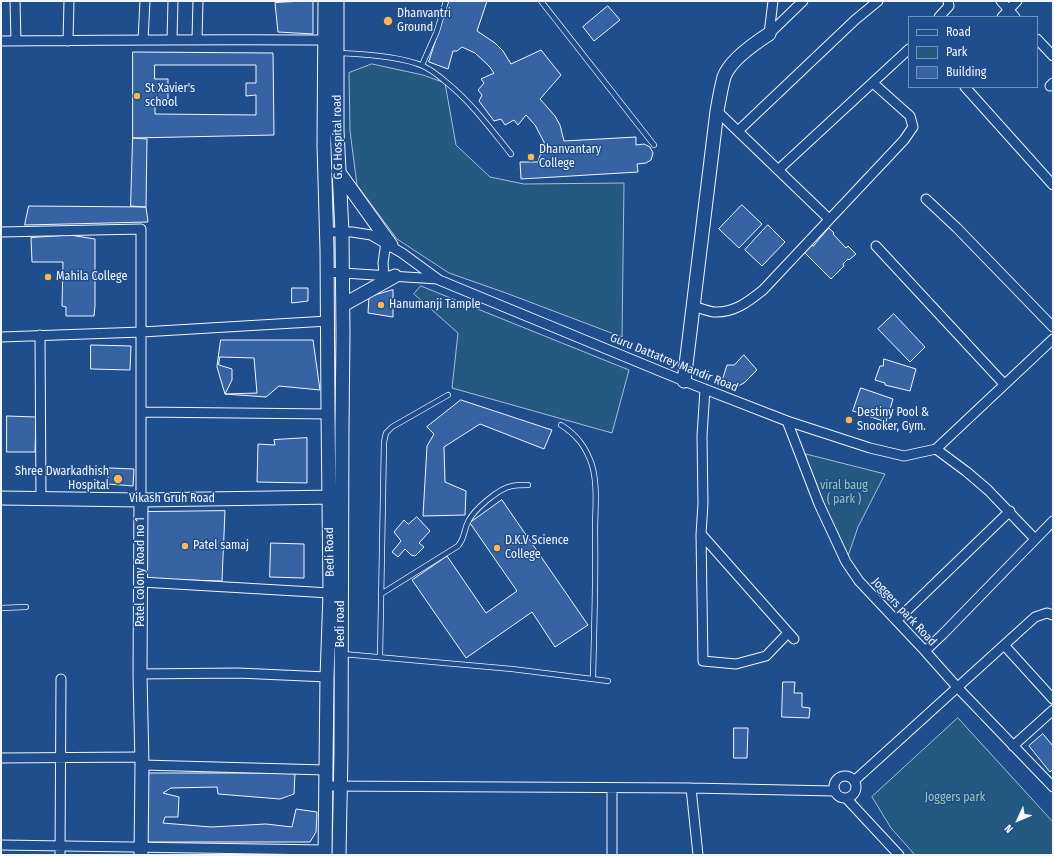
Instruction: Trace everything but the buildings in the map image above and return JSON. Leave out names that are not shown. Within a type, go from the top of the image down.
[{"type":"main road","name":"G.G Hospital road","points":[[325,1],[324,145],[327,250]]},
{"type":"main road","name":"G.G Hospital road","points":[[337,1],[337,130],[343,272]]},
{"type":"main road","points":[[684,381],[717,111],[725,75],[735,61],[755,43],[769,34]]},
{"type":"main road","points":[[338,171],[388,244]]},
{"type":"main road","name":"Bedi Road","points":[[325,852],[327,676],[330,593],[327,250]]},
{"type":"main road","name":"Bedi road","points":[[339,855],[341,786],[343,272]]},
{"type":"main road","points":[[343,305],[389,275]]},
{"type":"main road","name":"Vikash Gruh Road","points":[[1,498],[141,500],[342,497]]},
{"type":"main road","name":"Patel colony Road no 1","points":[[141,500],[141,851]]},
{"type":"street","points":[[15,1],[16,41]]},
{"type":"street","points":[[68,41],[69,1]]},
{"type":"street","points":[[143,40],[144,1]]},
{"type":"street","points":[[172,40],[173,1]]},
{"type":"street","points":[[197,39],[198,1]]},
{"type":"street","points":[[769,34],[774,1]]},
{"type":"street","points":[[769,34],[804,1]]},
{"type":"street","points":[[738,131],[849,26],[878,1]]},
{"type":"street","points":[[940,16],[949,6],[948,1]]},
{"type":"street","points":[[1001,1],[1014,16]]},
{"type":"street","points":[[1003,16],[1017,1]]},
{"type":"street","points":[[1,41],[197,39],[325,40]]},
{"type":"street","points":[[1038,40],[1053,56]]},
{"type":"street","points":[[778,170],[908,50]]},
{"type":"street","points":[[693,306],[714,312],[730,310],[746,303],[763,290],[904,140],[913,127],[910,116],[873,83]]},
{"type":"street","points":[[966,88],[1053,185]]},
{"type":"street","points":[[717,111],[829,220]]},
{"type":"street","points":[[926,199],[957,228],[1053,327]]},
{"type":"street","name":"Patel colony Road no 1","points":[[1,232],[141,229],[141,500]]},
{"type":"street","name":"Guru Dattatrey Mandir Road","points":[[327,232],[361,232],[371,235],[388,244],[439,280],[684,381],[788,421],[870,448],[904,456],[936,449]]},
{"type":"street","points":[[388,244],[382,263],[389,275]]},
{"type":"street","points":[[876,246],[1004,384]]},
{"type":"street","name":"Guru Dattatrey Mandir Road","points":[[327,272],[389,275],[439,280]]},
{"type":"street","points":[[1,337],[142,332],[328,321]]},
{"type":"street","points":[[40,335],[41,499]]},
{"type":"street","points":[[1035,539],[1010,511],[988,490],[936,449],[1053,339]]},
{"type":"street","points":[[701,534],[791,636],[766,656],[736,664],[703,661],[701,534],[703,503],[702,436],[705,389]]},
{"type":"street","points":[[142,412],[328,414]]},
{"type":"street","name":"Joggers park Road","points":[[788,421],[819,504],[846,562],[859,581],[897,620],[957,687],[1053,787]]},
{"type":"street","points":[[897,620],[1010,511]]},
{"type":"street","points":[[925,651],[1053,521]]},
{"type":"street","points":[[141,582],[330,593]]},
{"type":"street","points":[[854,781],[1035,617],[1047,613],[1053,615]]},
{"type":"street","points":[[1004,645],[1053,699]]},
{"type":"street","points":[[140,674],[238,673],[327,676]]},
{"type":"street","points":[[60,855],[61,679]]},
{"type":"street","points":[[1013,746],[1053,710]]},
{"type":"street","points":[[1,758],[60,758],[142,761],[326,770]]},
{"type":"street","points":[[845,776],[854,781],[855,791],[850,797],[839,797],[834,791],[834,784],[838,779],[845,776]]},
{"type":"street","points":[[326,786],[691,788],[834,791]]},
{"type":"street","points":[[612,788],[612,855]]},
{"type":"street","points":[[691,788],[698,855]]},
{"type":"street","points":[[846,798],[899,855]]},
{"type":"street","points":[[1,844],[60,845],[141,851],[325,852]]},
{"type":"lane","points":[[422,65],[437,31],[446,1]]},
{"type":"lane","points":[[541,1],[654,145]]},
{"type":"lane","points":[[337,53],[380,56],[422,65],[434,72],[463,96],[511,154]]},
{"type":"lane","points":[[380,657],[384,442],[386,433],[402,421],[448,395]]},
{"type":"lane","points":[[561,425],[579,439],[585,448],[592,466],[595,485],[596,571],[594,679]]},
{"type":"lane","points":[[381,594],[458,546],[465,534],[469,520],[476,511],[492,497],[512,486],[528,485]]},
{"type":"lane","points":[[1,608],[26,607]]},
{"type":"lane","points":[[341,654],[512,670],[608,681]]},
{"type":"green space","points":[[372,64],[423,75],[445,83],[456,145],[490,177],[524,184],[624,183],[622,337],[449,273],[397,239],[357,185],[350,131],[349,73]]},
{"type":"green space","points":[[421,286],[629,370],[612,433],[452,388],[458,333],[414,294]]},
{"type":"green space","name":"viral baug ( park )","points":[[806,454],[885,474],[858,527],[846,562],[814,491]]},
{"type":"green space","name":"Joggers park","points":[[958,718],[1053,822],[1053,855],[915,855],[891,828],[872,797]]},
{"type":"place","name":"Dhanvantri Ground","points":[[388,21]]},
{"type":"place","name":"St Xavier's school","points":[[137,96]]},
{"type":"place","name":"Dhanvantary College","points":[[531,157]]},
{"type":"place","name":"Mahila College","points":[[48,277]]},
{"type":"place","name":"Hanumanji Tample","points":[[381,305]]},
{"type":"place","name":"Destiny Pool & Snooker, Gym.","points":[[849,420]]},
{"type":"place","name":"Shree Dwarkadhish Hospital","points":[[118,479]]},
{"type":"place","name":"Patel samaj","points":[[185,546]]},
{"type":"place","name":"D.K.V Science College","points":[[497,548]]}]
